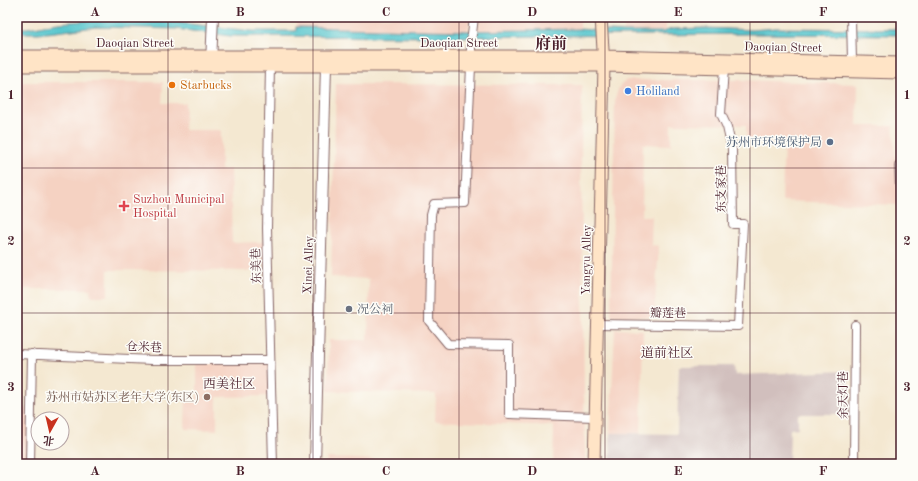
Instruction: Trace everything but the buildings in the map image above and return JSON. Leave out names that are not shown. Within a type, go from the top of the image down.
[{"type":"main road","name":"Yangyu Alley","points":[[594,464],[604,61],[602,22]]},
{"type":"main road","name":"Daoqian Street","points":[[17,56],[211,61],[852,61],[901,63]]},
{"type":"main road","name":"Daoqian Street","points":[[17,66],[211,61],[270,66],[326,66],[471,61]]},
{"type":"main road","name":"Daoqian Street","points":[[604,61],[724,68],[901,73]]},
{"type":"street","points":[[474,17],[471,42],[465,203],[434,204],[431,215],[429,321],[448,344],[509,345],[509,414],[594,417]]},
{"type":"street","points":[[851,17],[852,61]]},
{"type":"street","points":[[211,61],[212,26]]},
{"type":"street","name":"东美巷","points":[[270,66],[267,228],[274,464]]},
{"type":"street","name":"Xinei Alley","points":[[315,464],[326,66]]},
{"type":"street","name":"东支家巷","points":[[724,68],[721,114],[727,127],[732,149],[733,224],[743,224],[738,326]]},
{"type":"street","points":[[901,165],[899,166],[901,210]]},
{"type":"street","name":"瓣莲巷","points":[[598,324],[738,326]]},
{"type":"street","name":"余天灯巷","points":[[854,464],[855,325]]},
{"type":"street","name":"仓米巷","points":[[17,354],[152,360],[270,360]]},
{"type":"street","points":[[30,464],[32,354]]},
{"type":"shaded area","points":[[296,17],[470,17],[468,31],[296,27]]},
{"type":"shaded area","points":[[480,17],[580,17],[580,29],[478,30]]},
{"type":"shaded area","points":[[624,17],[666,17],[666,31],[624,32]]},
{"type":"shaded area","points":[[627,80],[733,80],[858,84],[857,126],[893,126],[899,205],[782,201],[784,143],[746,141],[746,125],[671,124],[671,145],[643,144],[642,216],[652,216],[651,245],[659,246],[654,317],[611,316],[615,98],[619,87]]},
{"type":"shaded area","name":"Suzhou Municipal Hospital","points":[[17,82],[163,82],[162,103],[185,103],[184,130],[221,130],[221,170],[230,169],[232,243],[264,242],[264,271],[108,270],[108,296],[91,296],[90,289],[17,289]]},
{"type":"shaded area","points":[[336,84],[582,85],[581,162],[585,464],[553,464],[554,426],[435,421],[436,394],[328,391],[329,340],[368,340],[369,279],[331,277]]},
{"type":"shaded area","points":[[615,329],[643,330],[641,433],[610,433]]},
{"type":"shaded area","name":"苏州市姑苏区老年大学(东区)","points":[[197,364],[273,364],[273,396],[217,397],[217,430],[185,429],[186,398],[197,398]]},
{"type":"shaded area","points":[[679,366],[734,366],[735,375],[849,371],[849,414],[798,414],[798,428],[790,429],[789,464],[611,464],[610,433],[677,434]]},
{"type":"shaded area","points":[[17,408],[32,408],[32,411],[30,411],[31,464],[17,464]]},
{"type":"shaded area","points":[[327,458],[387,460],[387,464],[326,464]]},
{"type":"water","points":[[94,20],[164,21],[252,31],[296,31],[296,27],[468,31],[578,29],[624,32],[663,32],[672,29],[707,28],[751,30],[776,28],[901,29],[901,35],[750,34],[455,37],[230,36],[176,29],[96,27],[47,33],[17,33],[17,28]]},
{"type":"place","name":"Starbucks","points":[[172,85]]},
{"type":"place","name":"Holiland","points":[[628,91]]},
{"type":"place","name":"苏州市环境保护局","points":[[830,142]]},
{"type":"place","name":"Suzhou Municipal Hospital","points":[[124,206]]},
{"type":"place","name":"况公祠","points":[[349,309]]},
{"type":"place","name":"苏州市姑苏区老年大学(东区)","points":[[207,397]]},
{"type":"district","name":"府前","points":[[551,43]]},
{"type":"district","name":"道前社区","points":[[667,352]]},
{"type":"district","name":"西美社区","points":[[229,383]]}]
